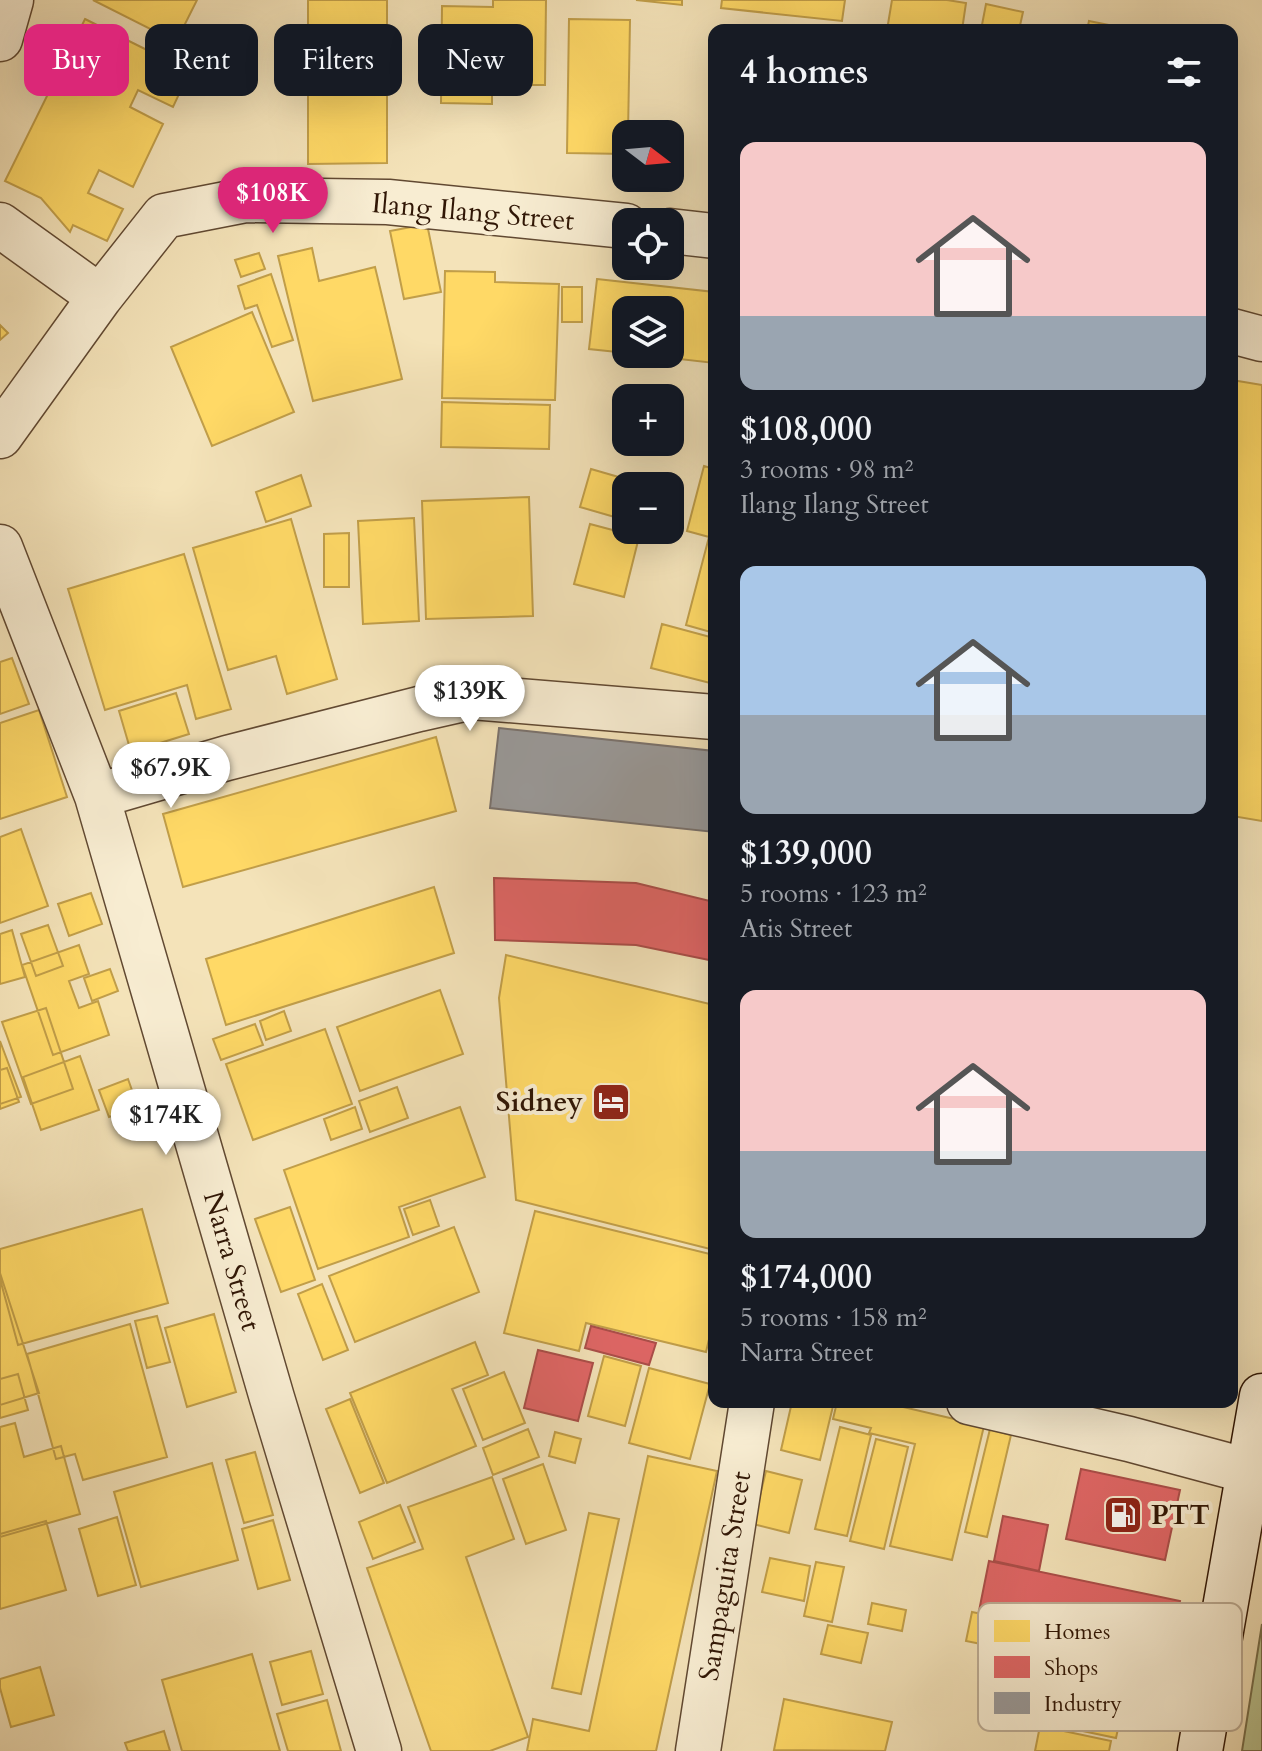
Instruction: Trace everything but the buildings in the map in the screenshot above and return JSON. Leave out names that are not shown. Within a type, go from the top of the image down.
[{"type":"street","points":[[0,39],[11,0]]},
{"type":"street","name":"Ilang Ilang Street","points":[[0,436],[100,297],[164,216],[246,200],[388,202],[612,225]]},
{"type":"street","points":[[0,225],[100,297]]},
{"type":"street","points":[[684,233],[708,235]]},
{"type":"street","points":[[1238,333],[1262,339]]},
{"type":"street","name":"Narra Street","points":[[0,547],[97,796],[272,1398],[379,1751]]},
{"type":"street","points":[[97,796],[227,758],[472,697],[708,717]]},
{"type":"street","name":"Sampaguita Street","points":[[698,1751],[751,1408]]},
{"type":"street","points":[[995,1408],[1129,1439],[1256,1455],[1228,1603]]},
{"type":"street","points":[[1200,1751],[1204,1731]]},
{"type":"green space","points":[[1262,1624],[1262,1751],[1242,1751]]},
{"type":"place","name":"Sidney","points":[[611,1102]]},
{"type":"place","name":"PTT","points":[[1123,1515]]}]
